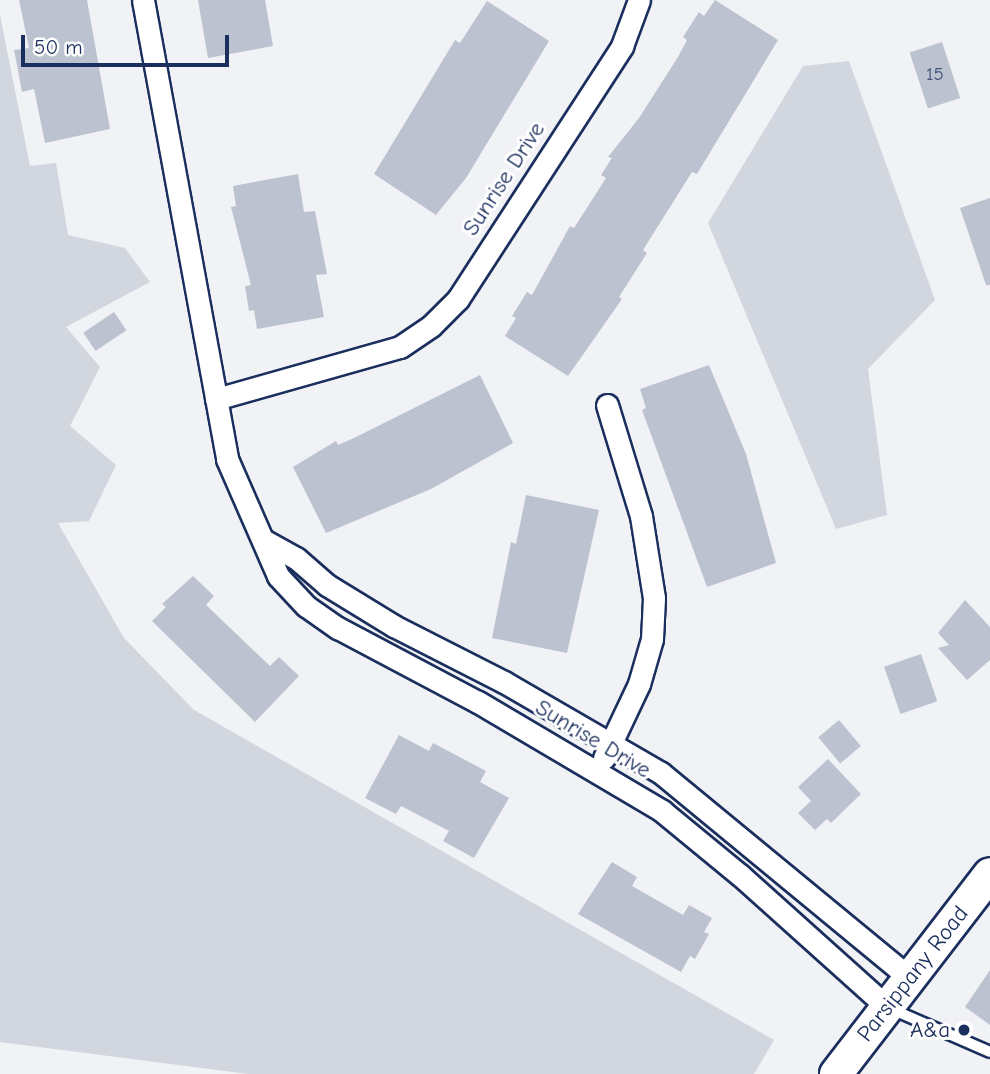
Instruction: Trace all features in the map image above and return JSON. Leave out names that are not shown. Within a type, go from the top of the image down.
[{"type":"main road","name":"Parsippany Road","points":[[836,1074],[990,874]]},
{"type":"street","name":"Sunrise Drive","points":[[143,0],[227,459],[240,497],[265,541],[278,576],[306,606],[379,651],[597,771],[694,835],[887,1007]]},
{"type":"street","name":"Sunrise Drive","points":[[216,399],[400,347],[431,326],[458,299],[615,58],[639,0]]},
{"type":"street","points":[[597,771],[625,720],[652,639],[654,598],[641,516],[607,405]]},
{"type":"street","name":"Sunrise Drive","points":[[265,541],[296,558],[327,585],[394,626],[504,682],[702,803],[909,978]]},
{"type":"street","points":[[379,651],[394,626]]},
{"type":"lane","points":[[887,1007],[990,1052]]},
{"type":"shaded area","points":[[0,15],[30,166],[56,163],[68,235],[125,248],[150,282],[66,327],[100,367],[70,426],[116,465],[89,521],[58,523],[124,638],[194,710],[774,1040],[754,1074],[248,1074],[0,1042]]},
{"type":"shaded area","points":[[849,61],[935,300],[868,369],[887,515],[836,529],[708,223],[803,66]]},
{"type":"building","points":[[19,0],[87,0],[110,129],[45,143],[34,89],[22,92],[14,50],[29,48]]},
{"type":"building","points":[[198,0],[265,0],[273,46],[208,58]]},
{"type":"building","points":[[715,0],[778,40],[697,174],[692,172],[643,250],[647,253],[619,297],[622,299],[568,376],[505,336],[516,318],[512,316],[527,292],[532,295],[570,226],[574,228],[606,178],[601,175],[612,158],[608,157],[639,118],[678,57],[687,40],[683,37],[699,12],[704,16]]},
{"type":"building","points":[[487,1],[549,41],[466,178],[436,215],[374,174],[455,40],[460,43]]},
{"type":"building","points":[[942,42],[960,98],[928,109],[910,53]]},
{"type":"building","points":[[298,174],[304,212],[315,211],[327,274],[316,275],[324,317],[257,329],[254,310],[249,311],[245,286],[251,285],[231,207],[236,206],[233,186]]},
{"type":"building","points":[[990,198],[990,285],[986,285],[960,208]]},
{"type":"building","points":[[114,312],[126,330],[96,351],[83,333]]},
{"type":"building","points":[[709,365],[746,454],[776,563],[707,587],[642,410],[646,408],[640,389]]},
{"type":"building","points":[[480,375],[513,443],[431,489],[326,533],[293,467],[336,441],[338,445],[354,438]]},
{"type":"building","points":[[526,495],[599,510],[567,653],[492,638],[511,542],[516,544]]},
{"type":"building","points":[[193,576],[214,596],[206,605],[270,666],[279,657],[299,676],[255,722],[152,621],[166,607],[162,604]]},
{"type":"building","points":[[965,600],[990,627],[990,660],[967,680],[938,648],[949,645],[938,633]]},
{"type":"building","points":[[921,654],[937,701],[900,714],[884,667]]},
{"type":"building","points":[[839,720],[861,746],[840,763],[818,737]]},
{"type":"building","points":[[399,735],[429,751],[433,743],[486,771],[480,782],[509,798],[474,858],[443,841],[449,831],[401,806],[396,814],[365,798]]},
{"type":"building","points":[[828,759],[861,794],[831,823],[827,819],[815,830],[798,813],[811,801],[798,787]]},
{"type":"building","points":[[612,862],[637,877],[632,886],[683,915],[689,905],[712,918],[704,932],[709,934],[695,959],[690,956],[681,972],[578,914]]},
{"type":"building","points":[[990,970],[990,1025],[965,1007]]},
{"type":"place","name":"A&a","points":[[964,1030]]}]
